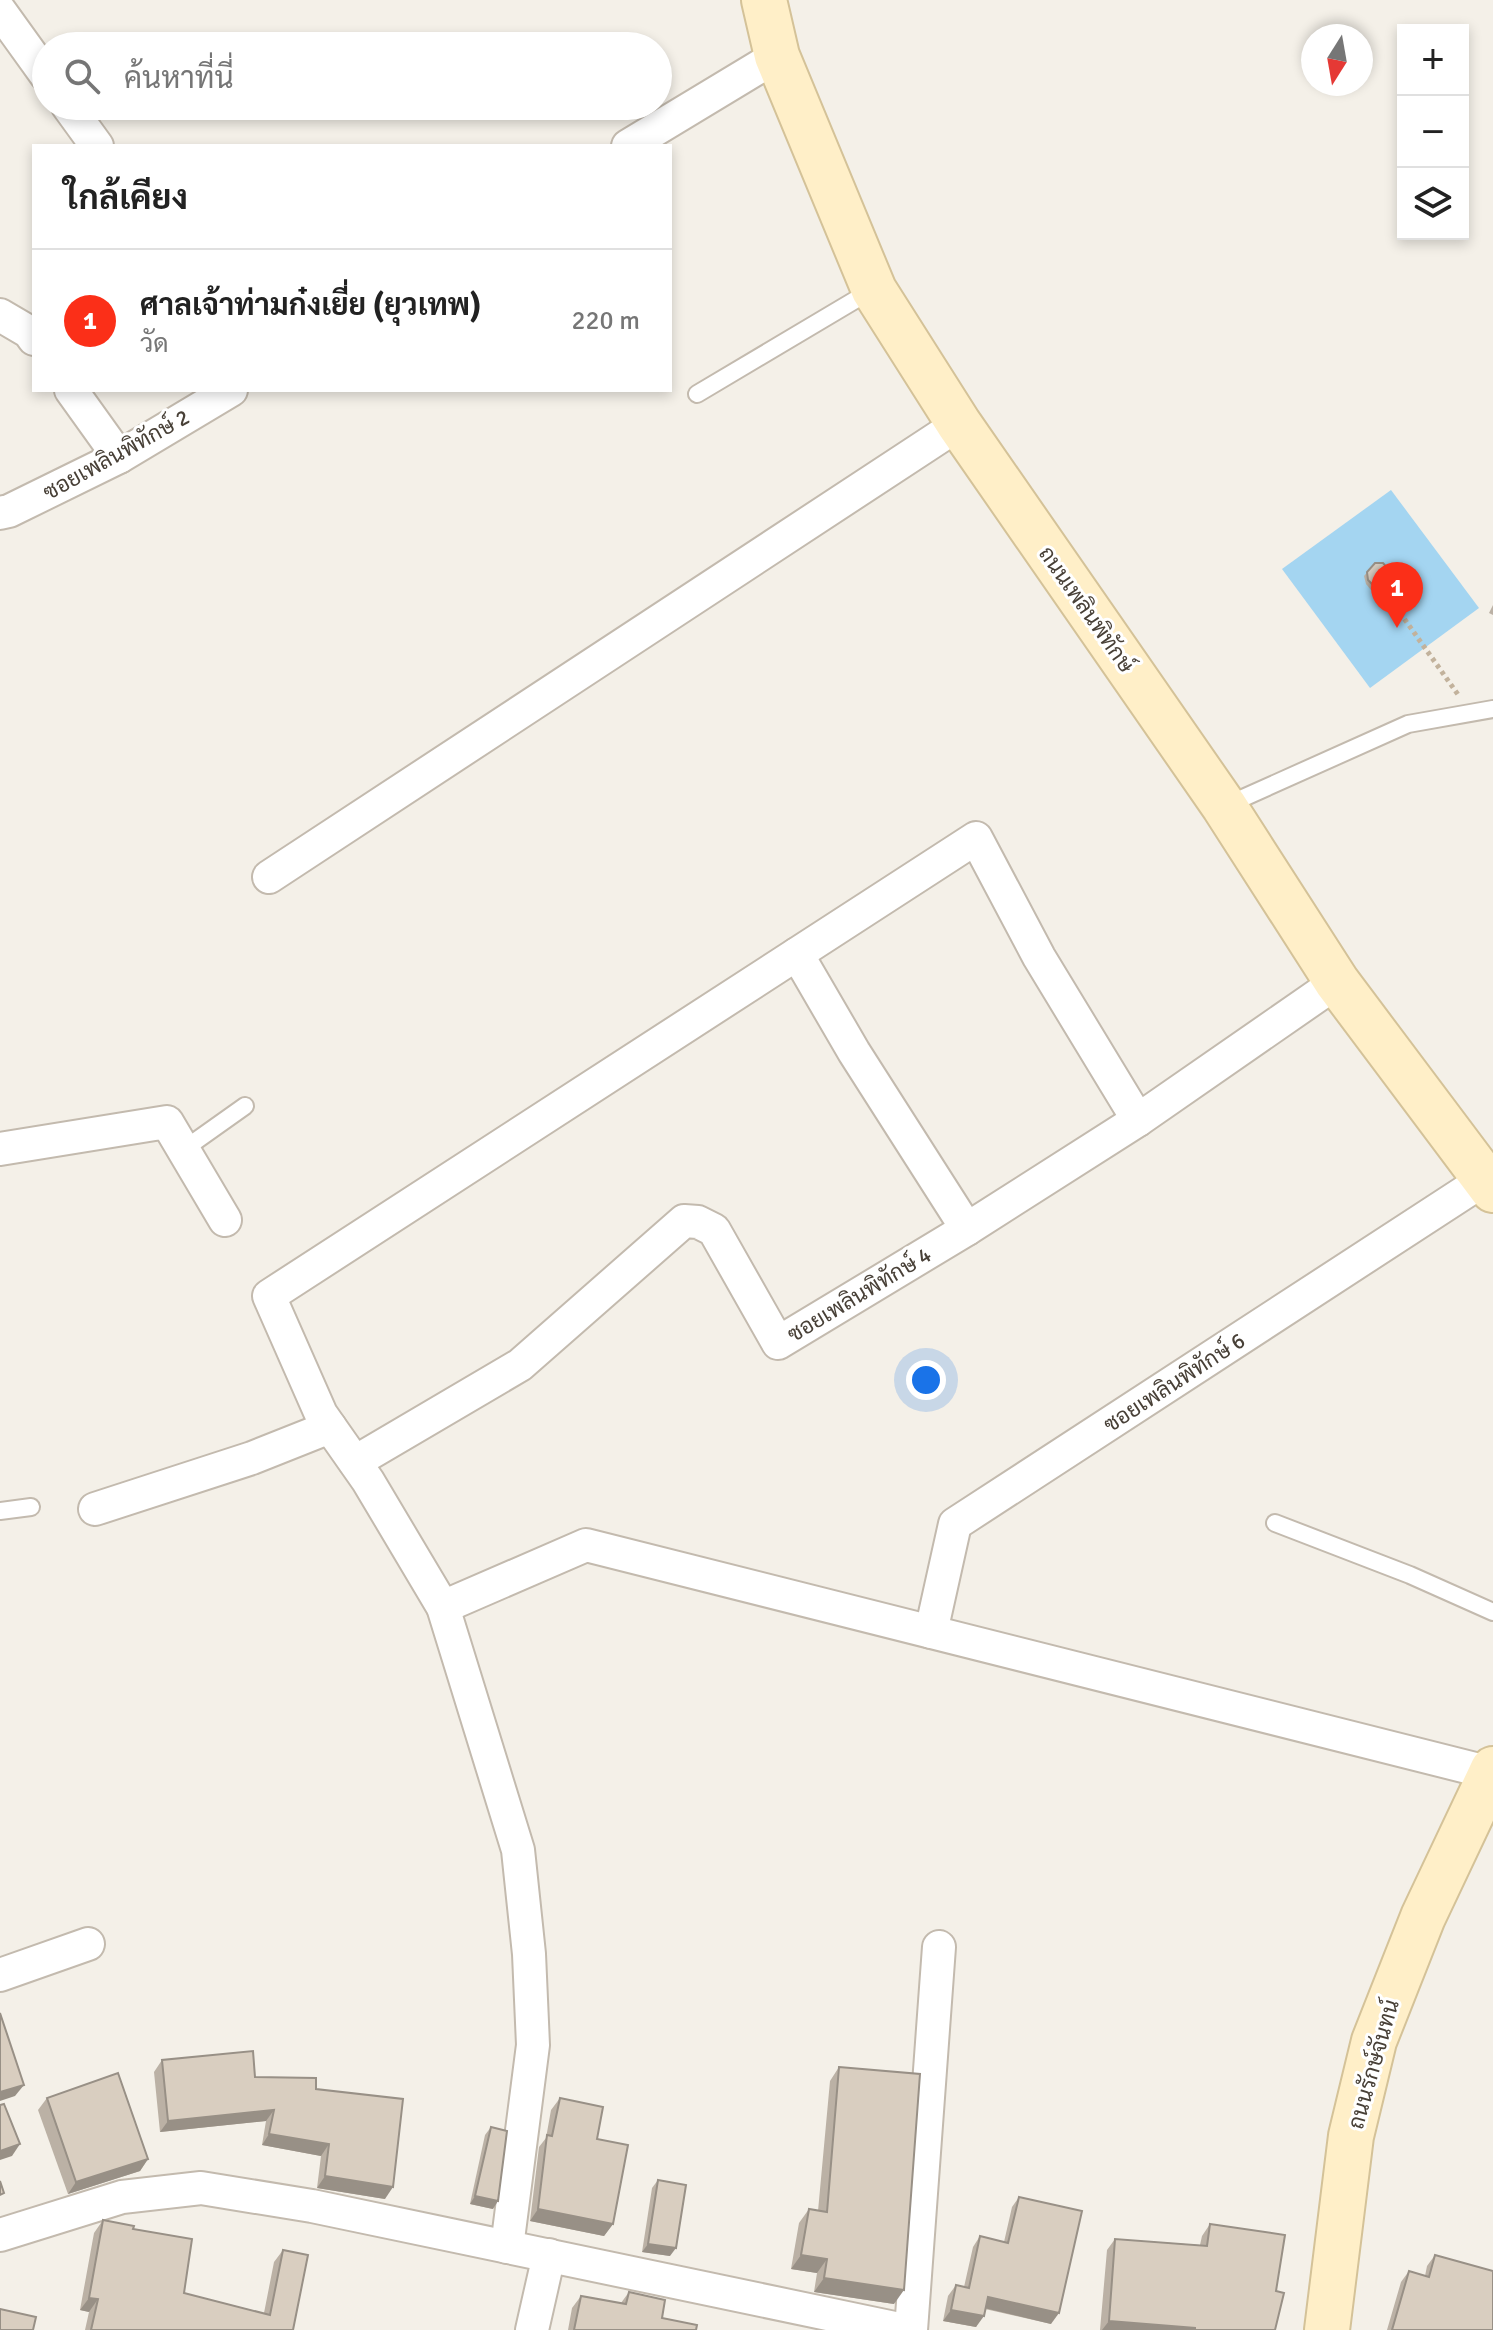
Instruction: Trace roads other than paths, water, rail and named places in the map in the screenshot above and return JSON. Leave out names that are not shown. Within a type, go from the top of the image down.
[{"type":"main road","name":"ถนนเพลินพิทักษ์","points":[[764,0],[777,56],[874,290],[959,424],[1224,806],[1337,982],[1490,1185]]},
{"type":"main road","name":"ถนนรักษ์จันทน์","points":[[1327,2330],[1351,2136],[1374,2041],[1423,1917],[1492,1771]]},
{"type":"street","points":[[0,11],[32,56]]},
{"type":"street","points":[[672,119],[777,56]]},
{"type":"street","points":[[78,120],[96,144]]},
{"type":"street","points":[[631,144],[671,120]]},
{"type":"street","points":[[0,315],[32,336]]},
{"type":"street","points":[[72,392],[119,457]]},
{"type":"street","name":"ซอยเพลินพิทักษ์ 2","points":[[0,513],[119,457],[228,392]]},
{"type":"street","points":[[269,877],[959,424]]},
{"type":"street","points":[[507,2247],[533,2045],[529,1954],[518,1850],[443,1607],[355,1462],[321,1414],[269,1296],[976,838],[1039,957],[1138,1120]]},
{"type":"street","points":[[797,954],[854,1052],[967,1229]]},
{"type":"street","name":"ซอยเพลินพิทักษ์ 4","points":[[355,1462],[520,1365],[684,1221],[698,1222],[714,1230],[778,1343],[967,1229],[1138,1120],[1337,982]]},
{"type":"street","points":[[0,1149],[167,1122],[225,1220]]},
{"type":"street","name":"ซอยเพลินพิทักษ์ 6","points":[[931,1632],[955,1524],[1490,1185]]},
{"type":"street","points":[[95,1509],[252,1458],[330,1427]]},
{"type":"street","points":[[443,1607],[586,1545],[1492,1771]]},
{"type":"street","points":[[0,1975],[88,1944]]},
{"type":"street","points":[[911,2330],[939,1947]]},
{"type":"street","points":[[0,2235],[122,2197],[201,2188],[312,2206],[904,2330]]},
{"type":"street","points":[[532,2330],[549,2255]]},
{"type":"lane","points":[[697,394],[874,290]]},
{"type":"lane","points":[[1224,806],[1408,724],[1493,709]]},
{"type":"lane","points":[[183,1150],[245,1106]]},
{"type":"lane","points":[[0,1511],[31,1507]]},
{"type":"lane","points":[[1275,1523],[1410,1575],[1493,1612]]},
{"type":"water","points":[[1391,490],[1479,608],[1370,688],[1282,569]]},
{"type":"place","name":"ศาลเจ้าท่ามก๋งเยี่ย (ยุวเทพ)","points":[[1397,628]]}]
